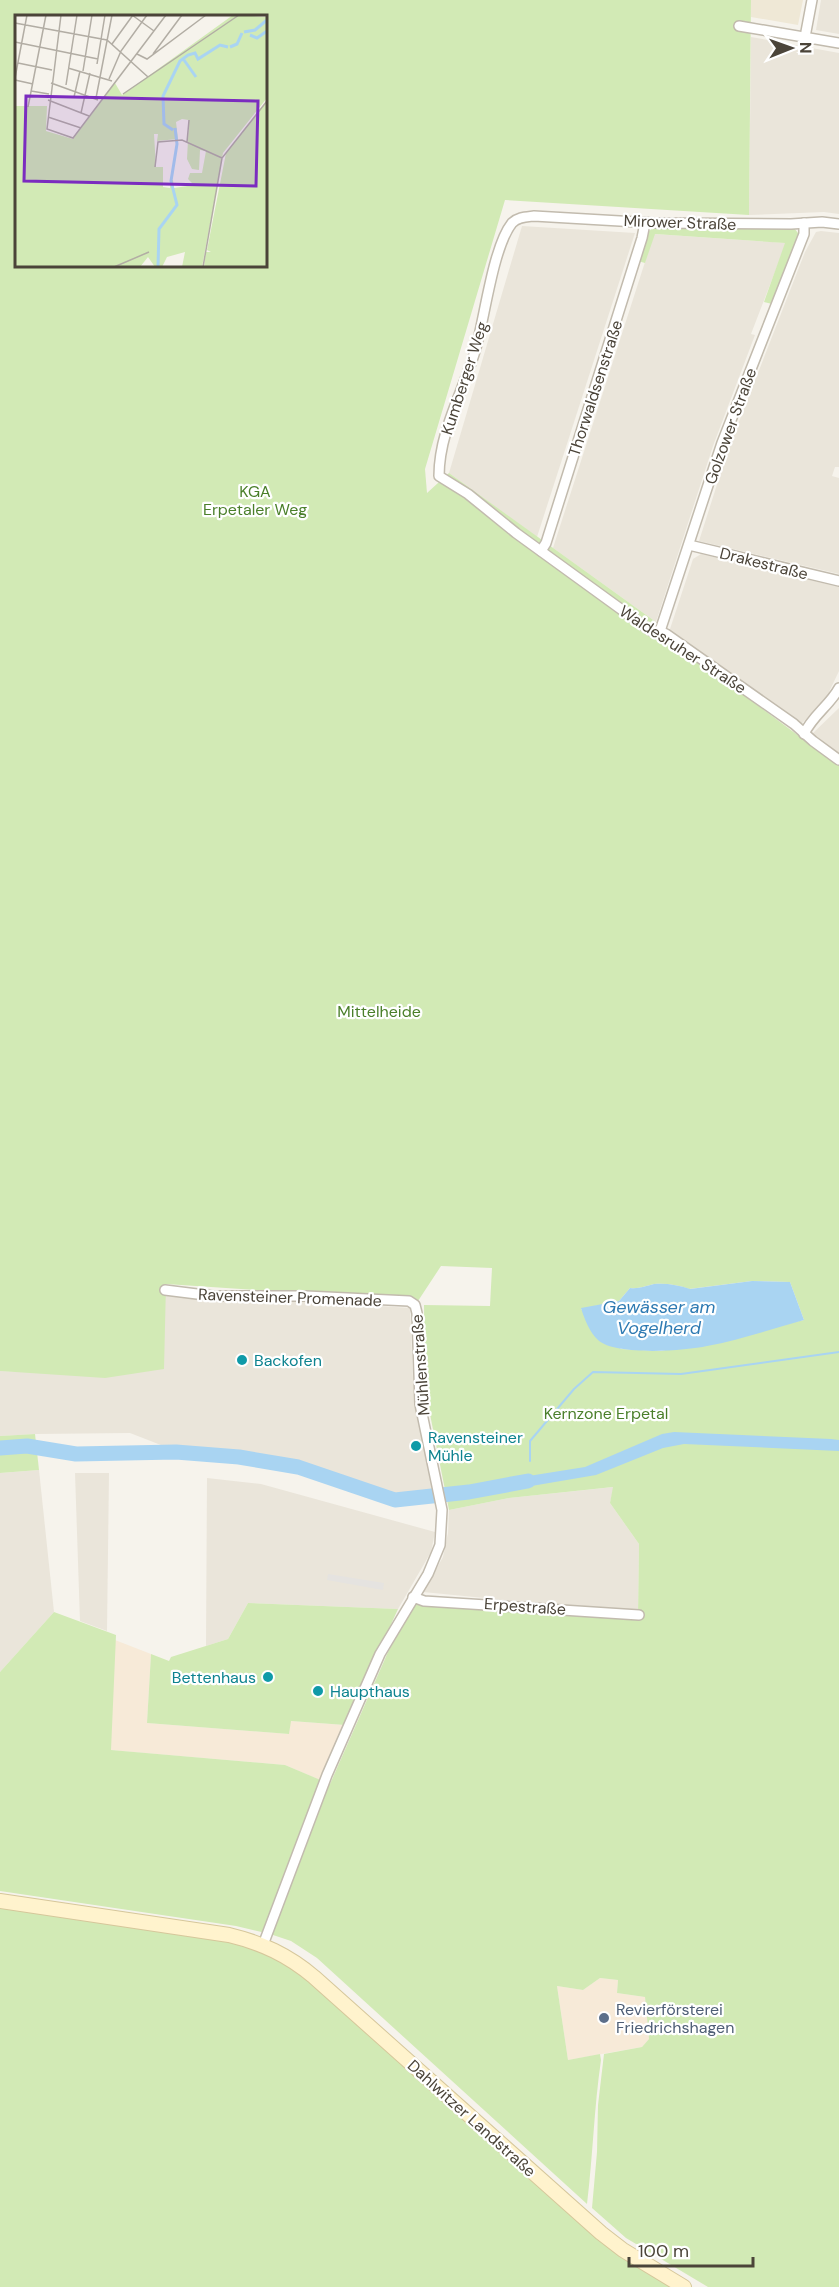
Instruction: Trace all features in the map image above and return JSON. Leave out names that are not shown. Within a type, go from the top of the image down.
[{"type":"main road","name":"Dahlwitzer Landstraße","points":[[0,1901],[220,1934],[263,1945],[284,1954],[300,1965],[601,2233],[623,2250],[684,2287]]},
{"type":"street","points":[[805,37],[812,0]]},
{"type":"street","points":[[740,26],[839,43]]},
{"type":"street","name":"Mirower Straße","points":[[521,217],[645,223],[804,224],[822,222],[839,224]]},
{"type":"street","name":"Kumberger Weg","points":[[439,476],[444,438],[475,351],[493,274],[507,232],[513,222],[521,217]]},
{"type":"street","name":"Thorwaldsenstraße","points":[[541,551],[609,345],[644,233],[645,223]]},
{"type":"street","name":"Golzower Straße","points":[[660,631],[722,443],[804,234],[804,224]]},
{"type":"street","name":"Waldesruher Straße","points":[[439,476],[482,505],[651,632],[660,631],[785,718],[839,760]]},
{"type":"street","name":"Drakestraße","points":[[689,545],[839,581]]},
{"type":"street","points":[[804,734],[815,716],[838,693]]},
{"type":"street","name":"Ravensteiner Promenade","points":[[165,1290],[213,1296],[306,1296],[409,1302],[415,1305]]},
{"type":"street","name":"Mühlenstraße","points":[[413,1597],[437,1555],[442,1530],[438,1485],[420,1404],[415,1305]]},
{"type":"street","points":[[263,1945],[336,1755],[380,1654],[413,1597]]},
{"type":"street","name":"Erpestraße","points":[[413,1597],[423,1601],[639,1615]]},
{"type":"shaded area","points":[[751,0],[803,0],[798,25],[751,17]]},
{"type":"shaded area","points":[[821,0],[839,0],[839,34],[816,30]]},
{"type":"shaded area","points":[[751,37],[839,53],[839,214],[824,212],[749,215]]},
{"type":"shaded area","points":[[522,226],[635,233],[537,537],[449,473]]},
{"type":"shaded area","points":[[816,232],[839,233],[839,467],[835,467],[832,476],[839,478],[839,574],[699,541],[728,450],[805,252]]},
{"type":"shaded area","points":[[654,234],[786,243],[751,334],[755,335],[713,446],[656,622],[553,548]]},
{"type":"shaded area","points":[[701,554],[839,587],[839,671],[829,692],[832,693],[830,696],[799,726],[669,632],[693,559]]},
{"type":"shaded area","points":[[839,708],[839,755],[811,735]]},
{"type":"shaded area","points":[[165,1292],[410,1308],[413,1379],[436,1491],[396,1494],[304,1463],[223,1450],[166,1447],[130,1433],[0,1436],[0,1371],[29,1372]]},
{"type":"shaded area","points":[[39,1470],[54,1612],[0,1672],[0,1473]]},
{"type":"shaded area","points":[[75,1473],[109,1473],[107,1631],[80,1621]]},
{"type":"shaded area","points":[[207,1478],[261,1484],[435,1532],[431,1552],[398,1609],[248,1603],[228,1639],[206,1646]]},
{"type":"shaded area","points":[[614,1487],[610,1503],[639,1544],[638,1613],[423,1592],[443,1557],[448,1533],[449,1510],[509,1498]]},
{"type":"shaded area","points":[[328,1574],[384,1583],[383,1590],[327,1580]]},
{"type":"shaded area","points":[[115,1640],[151,1654],[147,1723],[289,1734],[290,1721],[345,1725],[320,1780],[285,1765],[110,1750]]},
{"type":"shaded area","name":"Revierförsterei Friedrichshagen","points":[[600,1978],[618,1980],[617,1993],[645,1997],[649,2039],[642,2047],[568,2060],[557,1986],[583,1990]]},
{"type":"green space","name":"Mittelheide","points":[[0,0],[751,0],[749,215],[505,200],[425,469],[427,493],[449,473],[674,635],[713,672],[839,766],[839,2287],[708,2287],[626,2238],[592,2208],[598,2105],[604,2054],[642,2047],[649,2039],[645,1997],[617,1993],[618,1980],[600,1978],[583,1990],[557,1986],[568,2060],[600,2054],[601,2060],[587,2204],[317,1958],[291,1941],[236,1926],[0,1891],[0,1672],[54,1612],[116,1635],[111,1750],[285,1765],[330,1784],[388,1652],[418,1599],[638,1615],[639,1544],[610,1503],[613,1487],[509,1498],[449,1510],[425,1389],[424,1305],[490,1306],[492,1268],[441,1266],[418,1301],[166,1284],[164,1369],[105,1378],[0,1371]],"holes":[[[752,1281],[790,1282],[804,1320],[661,1351],[621,1349],[581,1309],[619,1301],[630,1288],[654,1284],[681,1286],[689,1289]]]},
{"type":"green space","points":[[653,227],[794,228],[798,237],[772,304],[764,302],[785,243],[655,234],[645,263],[638,261],[646,235]]},
{"type":"green space","points":[[35,1434],[39,1470],[0,1473],[0,1436]]},
{"type":"green space","points":[[248,1603],[398,1609],[345,1725],[291,1721],[289,1734],[147,1723],[151,1654],[169,1661],[171,1657],[228,1639]]},
{"type":"green space","points":[[0,1904],[251,1945],[295,1968],[579,2219],[678,2287],[0,2287]]},
{"type":"water","name":"Gewässer am Vogelherd","points":[[752,1281],[790,1282],[804,1320],[707,1346],[651,1351],[619,1348],[598,1340],[590,1329],[581,1308],[619,1301],[630,1288],[654,1284],[690,1289]]},
{"type":"water","points":[[674,1432],[831,1439],[839,1440],[839,1451],[684,1444],[663,1448],[596,1475],[508,1490],[507,1483],[516,1478],[585,1467],[662,1434]]},
{"type":"waterway","points":[[530,1461],[530,1441],[574,1389],[593,1372],[681,1374],[839,1352]]},
{"type":"waterway","points":[[0,1448],[27,1446],[76,1454],[176,1452],[239,1457],[298,1467],[395,1500],[469,1492],[528,1481]]},
{"type":"place","name":"Backofen","points":[[242,1360]]},
{"type":"place","name":"Ravensteiner Mühle","points":[[416,1446]]},
{"type":"place","name":"Bettenhaus","points":[[268,1677]]},
{"type":"place","name":"Haupthaus","points":[[318,1691]]},
{"type":"place","name":"Revierförsterei Friedrichshagen","points":[[604,2018]]},
{"type":"park label","name":"KGA Erpetaler Weg","points":[[255,500]]},
{"type":"park label","name":"Kernzone Erpetal","points":[[606,1413]]}]
